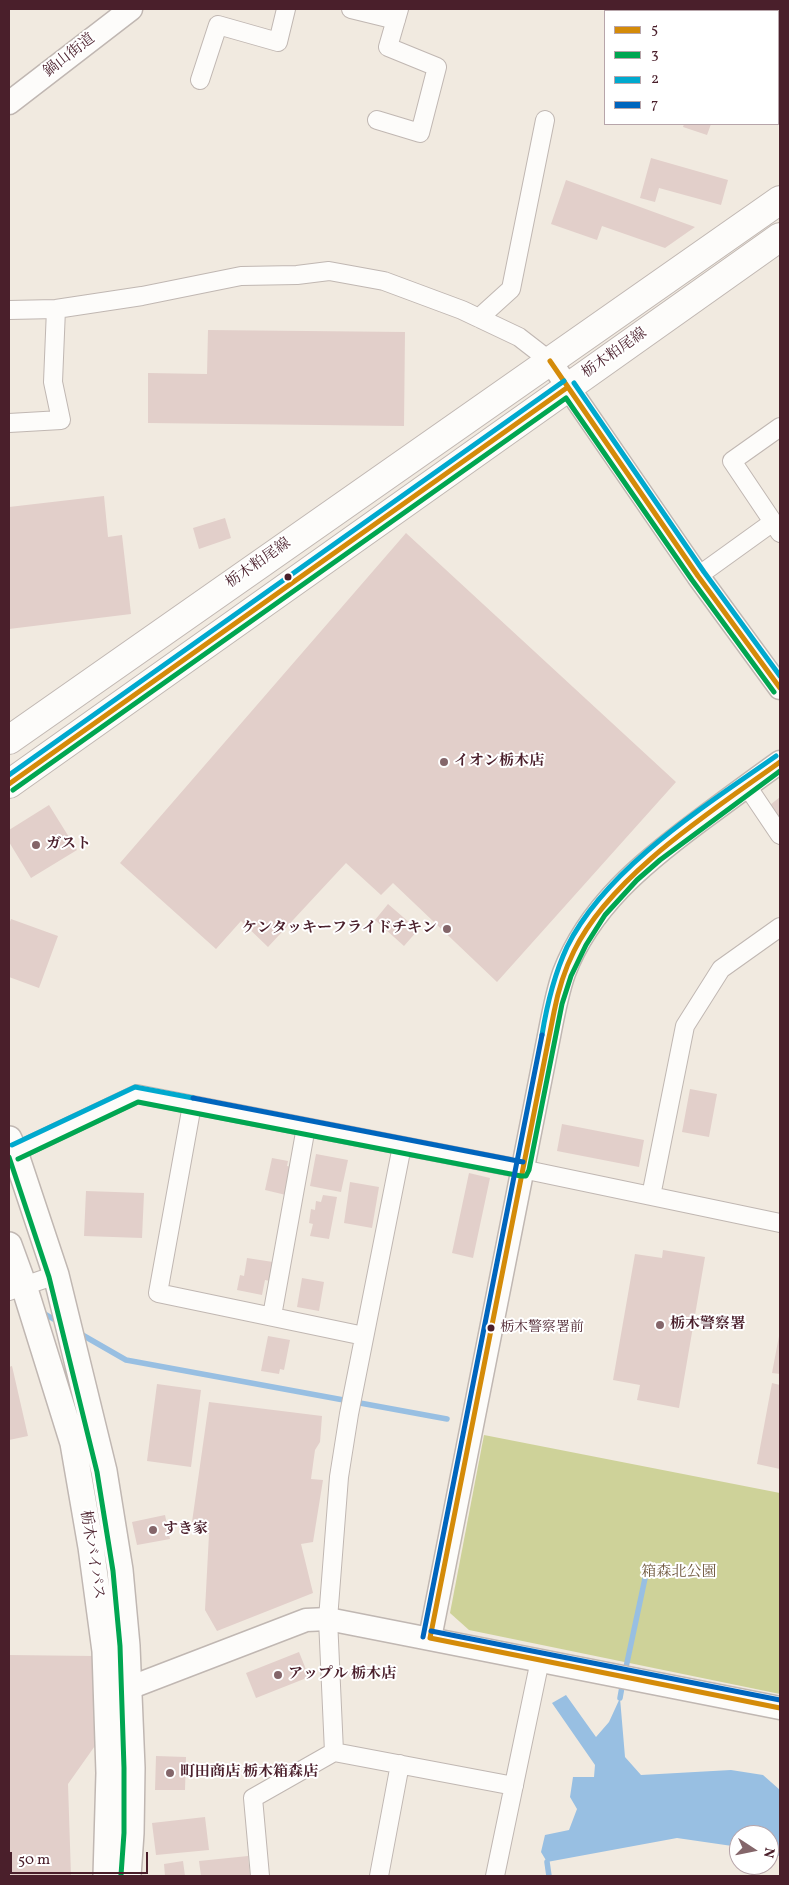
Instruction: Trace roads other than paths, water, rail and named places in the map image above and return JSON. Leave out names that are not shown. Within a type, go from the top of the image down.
[{"type":"main road","name":"栃木粕尾線","points":[[9,740],[780,200]]},
{"type":"main road","name":"栃木粕尾線","points":[[9,784],[780,237]]},
{"type":"main road","name":"栃木バイパス","points":[[12,1146],[56,1275],[104,1471],[120,1570],[127,1646],[132,1768],[128,1876]]},
{"type":"main road","name":"栃木バイパス","points":[[9,1245],[16,1288],[73,1443],[91,1547],[105,1651],[109,1774],[106,1876]]},
{"type":"street","name":"鍋山街道","points":[[9,103],[131,9]]},
{"type":"street","points":[[200,80],[218,25],[278,42],[286,9]]},
{"type":"street","points":[[351,9],[397,14],[388,47],[437,67],[420,133],[377,120]]},
{"type":"street","points":[[479,318],[511,289],[545,120]]},
{"type":"street","points":[[9,310],[56,309],[142,296],[241,276],[298,275],[329,271],[384,282],[479,318],[519,337],[550,361],[698,576],[780,688]]},
{"type":"street","points":[[9,423],[61,420],[53,382],[56,309]]},
{"type":"street","points":[[698,576],[777,528],[732,461],[780,427]]},
{"type":"street","points":[[430,1638],[555,1002],[564,973],[579,941],[599,910],[632,875],[655,854],[780,762]]},
{"type":"street","points":[[747,786],[780,835]]},
{"type":"street","points":[[651,1196],[685,1026],[721,969],[780,927]]},
{"type":"street","points":[[12,1146],[137,1094],[522,1169],[780,1223]]},
{"type":"street","points":[[192,1105],[158,1293],[364,1336]]},
{"type":"street","points":[[272,1316],[306,1127]]},
{"type":"street","points":[[334,1752],[328,1619],[339,1477],[349,1414],[402,1146]]},
{"type":"street","points":[[16,1288],[56,1275]]},
{"type":"street","points":[[129,1688],[306,1620],[328,1619],[780,1708]]},
{"type":"street","points":[[495,1876],[540,1660]]},
{"type":"street","points":[[260,1876],[253,1798],[334,1752],[514,1786]]},
{"type":"street","points":[[379,1876],[400,1764]]},
{"type":"water","points":[[566,1695],[596,1737],[609,1722],[620,1698],[625,1757],[641,1775],[731,1770],[763,1775],[780,1790],[780,1856],[779,1825],[729,1825],[729,1846],[677,1838],[547,1862],[541,1852],[545,1835],[569,1830],[577,1809],[570,1797],[573,1777],[594,1777],[595,1765],[552,1703]]},
{"type":"waterway","points":[[40,1311],[60,1323]]},
{"type":"waterway","points":[[79,1333],[126,1360],[447,1419]]},
{"type":"waterway","points":[[625,1672],[647,1569]]},
{"type":"waterway","points":[[620,1698],[623,1681]]},
{"type":"waterway","points":[[547,1862],[549,1876]]},
{"type":"place","name":"イオン栃木店","points":[[444,762]]},
{"type":"place","name":"ガスト","points":[[36,845]]},
{"type":"place","name":"ケンタッキーフライドチキン","points":[[447,929]]},
{"type":"place","name":"栃木警察署","points":[[660,1325]]},
{"type":"place","name":"栃木警察署前","points":[[491,1328]]},
{"type":"place","name":"すき家","points":[[153,1530]]},
{"type":"place","name":"アップル 栃木店","points":[[278,1675]]},
{"type":"place","name":"町田商店 栃木箱森店","points":[[170,1773]]},
{"type":"park label","name":"箱森北公園","points":[[679,1573]]}]
